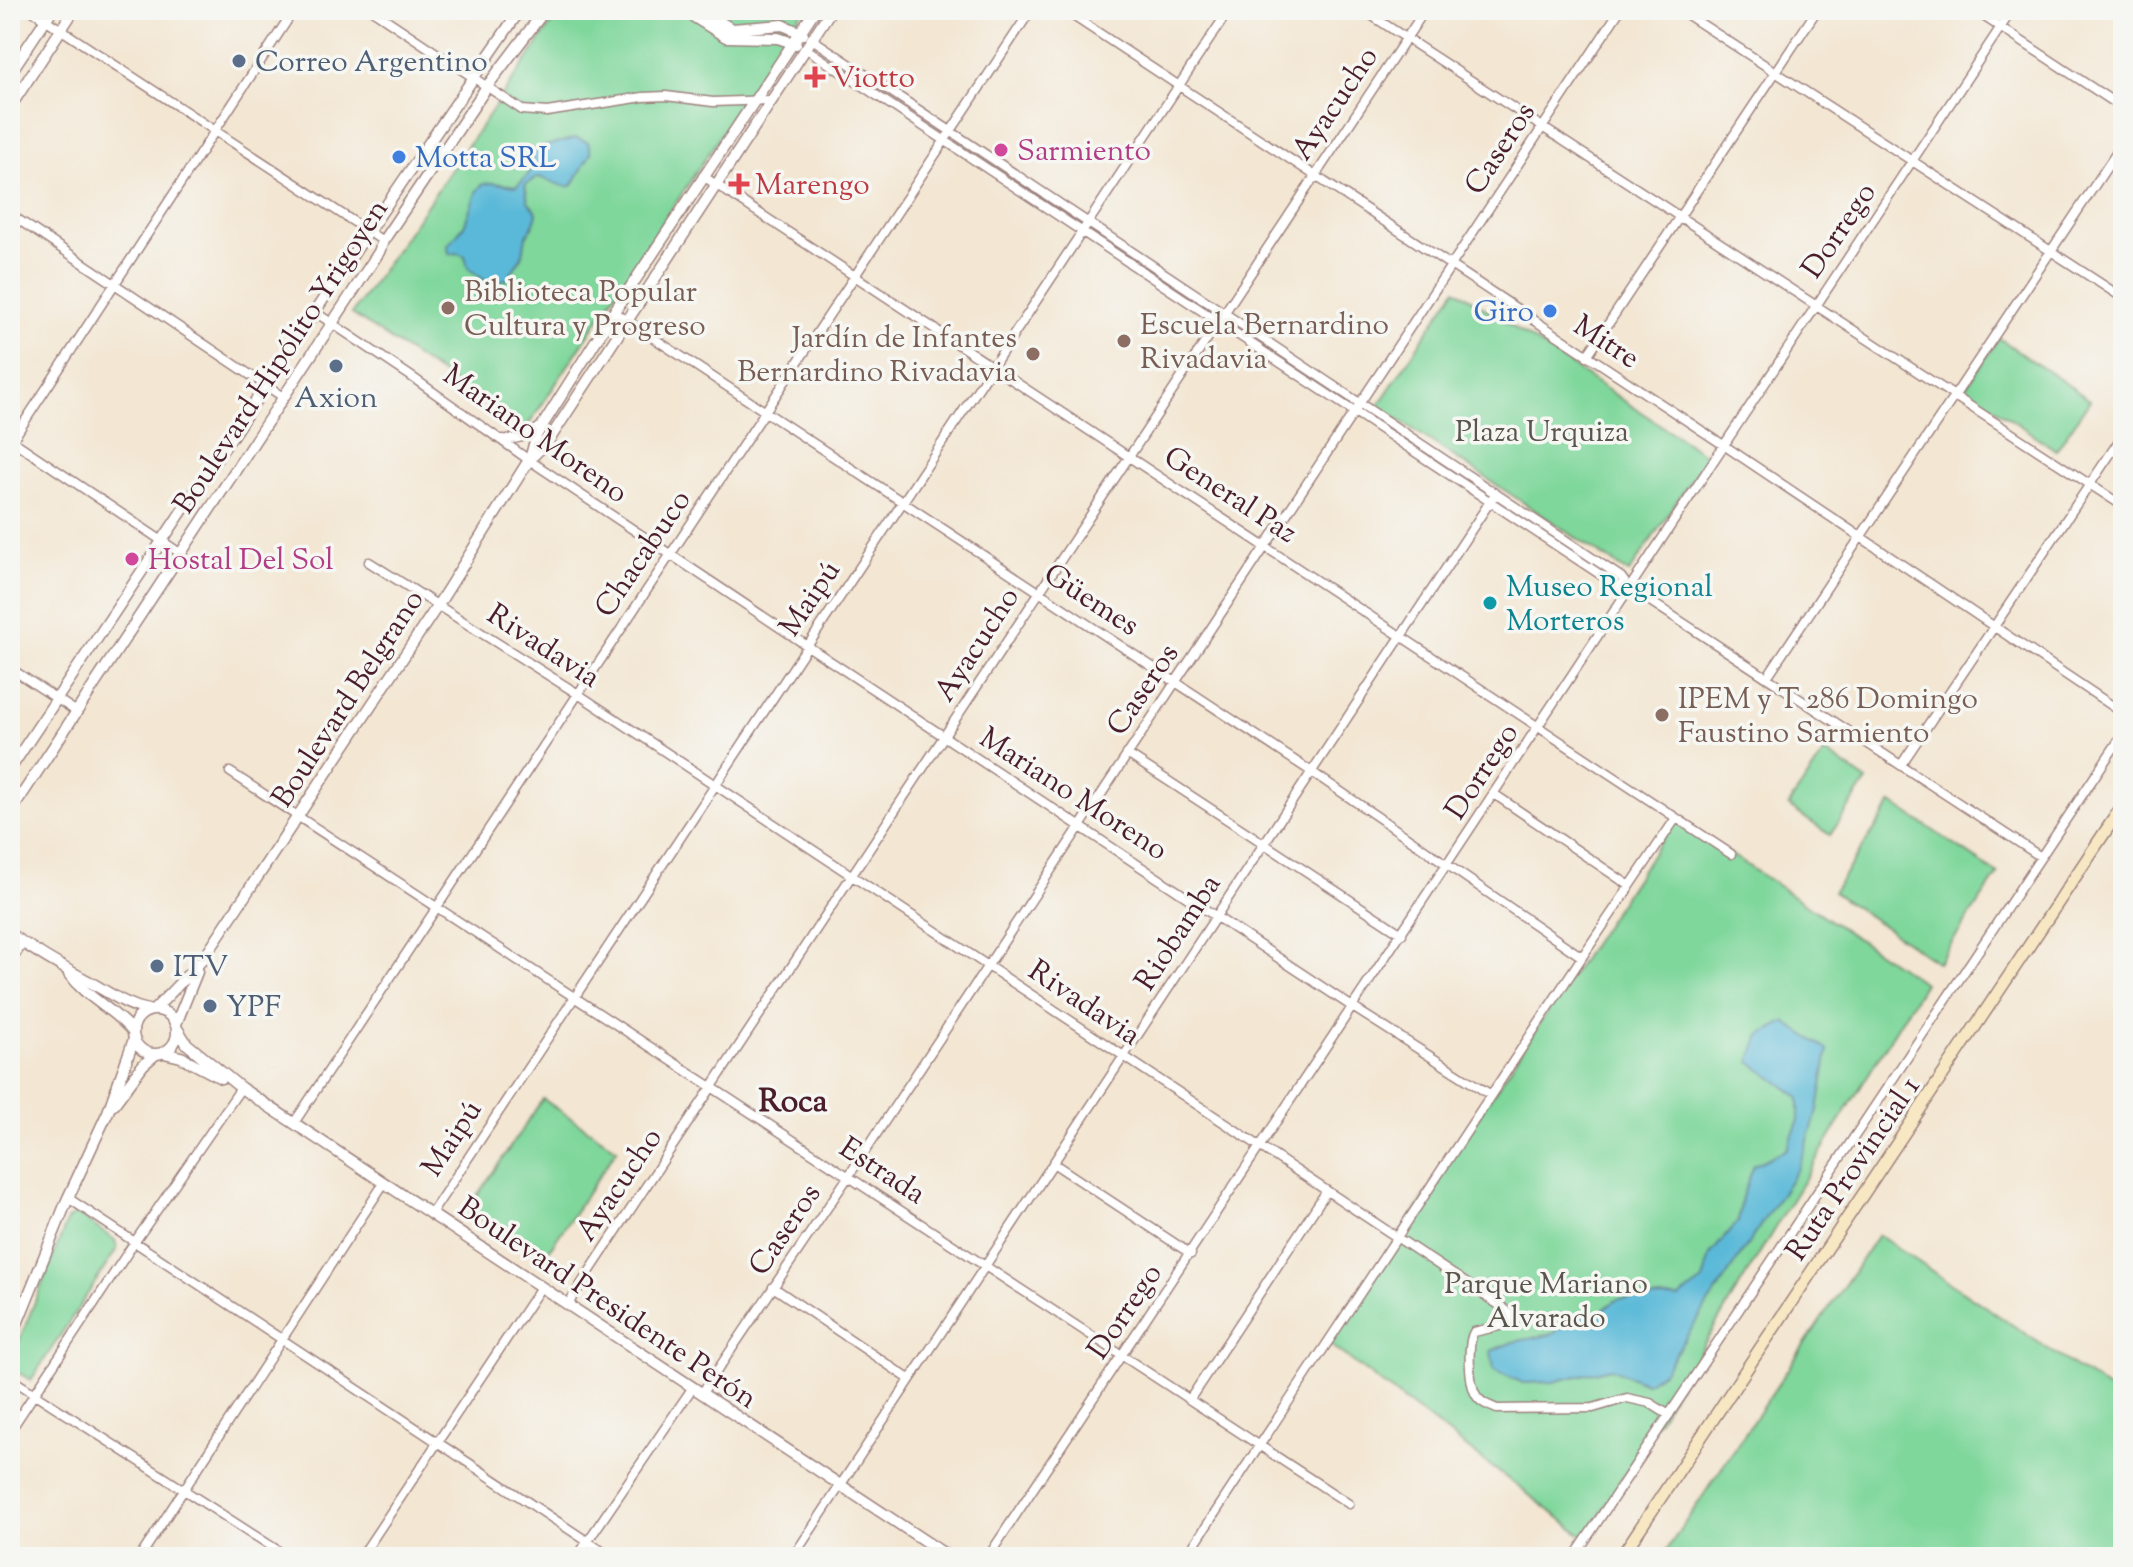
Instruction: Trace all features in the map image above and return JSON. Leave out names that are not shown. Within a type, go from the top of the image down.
[{"type":"main road","name":"Ruta Provincial 1","points":[[1621,1557],[2123,805]]},
{"type":"street","points":[[31,10],[48,15],[61,30],[383,241]]},
{"type":"street","points":[[10,107],[74,10]]},
{"type":"street","points":[[180,553],[11,441],[294,10]]},
{"type":"street","points":[[372,10],[522,110],[547,112],[666,96],[713,102],[771,100]]},
{"type":"street","name":"Boulevard Hipólito Yrigoyen","points":[[10,769],[161,539],[520,10]]},
{"type":"street","name":"Boulevard Hipólito Yrigoyen","points":[[10,813],[379,252],[383,241],[488,85],[545,10]]},
{"type":"street","points":[[683,10],[732,29],[783,25],[800,32],[808,44],[1493,498],[1616,585],[1630,588],[2041,857]]},
{"type":"street","name":"Boulevard Belgrano","points":[[529,460],[537,434],[614,312],[815,10]]},
{"type":"street","name":"Boulevard Belgrano","points":[[177,1027],[181,1006],[203,959],[438,605],[529,460],[549,440],[831,10]]},
{"type":"street","name":"Chacabuco","points":[[294,1123],[1031,10]]},
{"type":"street","name":"Mitre","points":[[1064,10],[1180,84],[2123,713]]},
{"type":"street","name":"Maipú","points":[[431,1214],[1229,10]]},
{"type":"street","points":[[1363,10],[2123,506]]},
{"type":"street","name":"Ayacucho","points":[[568,1304],[1425,10]]},
{"type":"street","name":"Caseros","points":[[577,1557],[773,1287],[848,1177],[1620,10]]},
{"type":"street","points":[[1680,10],[2123,298]]},
{"type":"street","points":[[1587,356],[1817,10]]},
{"type":"street","points":[[1974,10],[2123,108]]},
{"type":"street","name":"Dorrego","points":[[988,1557],[2012,10]]},
{"type":"street","points":[[698,14],[733,39],[770,38],[808,44]]},
{"type":"street","points":[[10,73],[48,15]]},
{"type":"street","points":[[1767,677],[2123,143]]},
{"type":"street","name":"General Paz","points":[[703,176],[1731,854]]},
{"type":"street","points":[[10,214],[116,282],[283,397]]},
{"type":"street","name":"Mariano Moreno","points":[[315,312],[670,555],[1354,1008],[1491,1095]]},
{"type":"street","name":"Güemes","points":[[614,312],[1312,772],[1582,957]]},
{"type":"street","points":[[500,439],[515,440],[527,436],[545,423]]},
{"type":"street","points":[[1901,765],[2123,435]]},
{"type":"street","name":"Riobamba","points":[[793,1557],[1493,498]]},
{"type":"street","name":"Rivadavia","points":[[369,562],[578,694],[1511,1315],[1504,1325],[1474,1332],[1469,1340],[1472,1382],[1476,1396],[1485,1404],[1497,1409],[1593,1408],[1627,1398],[1650,1403],[1669,1415]]},
{"type":"street","points":[[10,668],[77,712]]},
{"type":"street","points":[[1574,1557],[2123,734]]},
{"type":"street","points":[[1127,754],[1402,934]]},
{"type":"street","name":"Estrada","points":[[230,772],[1349,1504]]},
{"type":"street","points":[[1494,794],[1630,886]]},
{"type":"street","points":[[1186,1557],[1676,818]]},
{"type":"street","points":[[10,934],[68,972]]},
{"type":"street","points":[[10,963],[23,943]]},
{"type":"street","name":"Boulevard Belgrano","points":[[152,1010],[203,959]]},
{"type":"street","name":"Boulevard Presidente Perón","points":[[68,972],[78,987],[122,1018],[142,1050],[181,1057],[241,1088]]},
{"type":"street","name":"Boulevard Presidente Perón","points":[[68,972],[84,978],[130,1007],[168,1014],[187,1044],[241,1088],[949,1557]]},
{"type":"street","points":[[10,1341],[68,1198],[108,1112],[137,1018],[152,1010]]},
{"type":"street","points":[[108,1112],[143,1065],[175,1043],[177,1027]]},
{"type":"street","points":[[10,1431],[241,1088]]},
{"type":"street","points":[[1053,1163],[1191,1254]]},
{"type":"street","name":"Maipú","points":[[140,1557],[384,1183]]},
{"type":"street","points":[[1190,1399],[1326,1192]]},
{"type":"street","points":[[68,1198],[611,1557]]},
{"type":"street","points":[[361,1557],[541,1287]]},
{"type":"street","points":[[773,1287],[909,1379]]},
{"type":"street","points":[[10,1378],[288,1557]]},
{"type":"green space","points":[[561,10],[804,10],[525,430],[352,314]]},
{"type":"green space","name":"Plaza Urquiza","points":[[1456,289],[1707,456],[1629,573],[1378,406]]},
{"type":"green space","points":[[1999,338],[2090,400],[2056,450],[1965,388]]},
{"type":"green space","points":[[1825,752],[1867,781],[1830,835],[1788,806]]},
{"type":"green space","points":[[1892,803],[1998,874],[1938,963],[1833,892]]},
{"type":"green space","name":"Parque Mariano Alvarado","points":[[1676,818],[1924,983],[1586,1538],[1328,1343]]},
{"type":"green space","points":[[543,1099],[617,1149],[543,1259],[468,1209]]},
{"type":"green space","points":[[77,1214],[115,1240],[117,1249],[31,1380],[10,1368],[10,1364],[68,1219]]},
{"type":"green space","points":[[1878,1235],[2123,1399],[2123,1557],[1662,1557]]},
{"type":"water","points":[[576,138],[588,142],[591,153],[572,186],[537,177],[525,185],[528,201],[537,213],[526,237],[522,256],[508,279],[488,283],[468,268],[465,256],[449,254],[448,245],[464,226],[477,190],[483,184],[516,186],[529,174],[531,157],[537,148]]},
{"type":"water","points":[[1785,1022],[1828,1050],[1818,1110],[1799,1167],[1663,1372],[1646,1383],[1611,1368],[1553,1382],[1523,1383],[1494,1370],[1491,1351],[1513,1342],[1553,1334],[1574,1315],[1597,1314],[1618,1299],[1679,1298],[1703,1281],[1710,1255],[1738,1221],[1742,1197],[1754,1165],[1787,1149],[1799,1120],[1799,1097],[1750,1062],[1760,1035]]},
{"type":"place","name":"Correo Argentino","points":[[239,61]]},
{"type":"place","name":"Viotto","points":[[815,77]]},
{"type":"place","name":"Sarmiento","points":[[1001,150]]},
{"type":"place","name":"Motta SRL","points":[[399,157]]},
{"type":"place","name":"Marengo","points":[[739,184]]},
{"type":"place","name":"Biblioteca Popular Cultura y Progreso","points":[[448,308]]},
{"type":"place","name":"Giro","points":[[1550,311]]},
{"type":"place","name":"Escuela Bernardino Rivadavia","points":[[1124,341]]},
{"type":"place","name":"Jardín de Infantes Bernardino Rivadavia","points":[[1033,354]]},
{"type":"place","name":"Axion","points":[[336,366]]},
{"type":"place","name":"Hostal Del Sol","points":[[132,559]]},
{"type":"place","name":"Museo Regional Morteros","points":[[1490,603]]},
{"type":"place","name":"IPEM y T 286 Domingo Faustino Sarmiento","points":[[1662,715]]},
{"type":"place","name":"ITV","points":[[157,966]]},
{"type":"place","name":"YPF","points":[[210,1006]]},
{"type":"district","name":"Roca","points":[[793,1100]]}]
